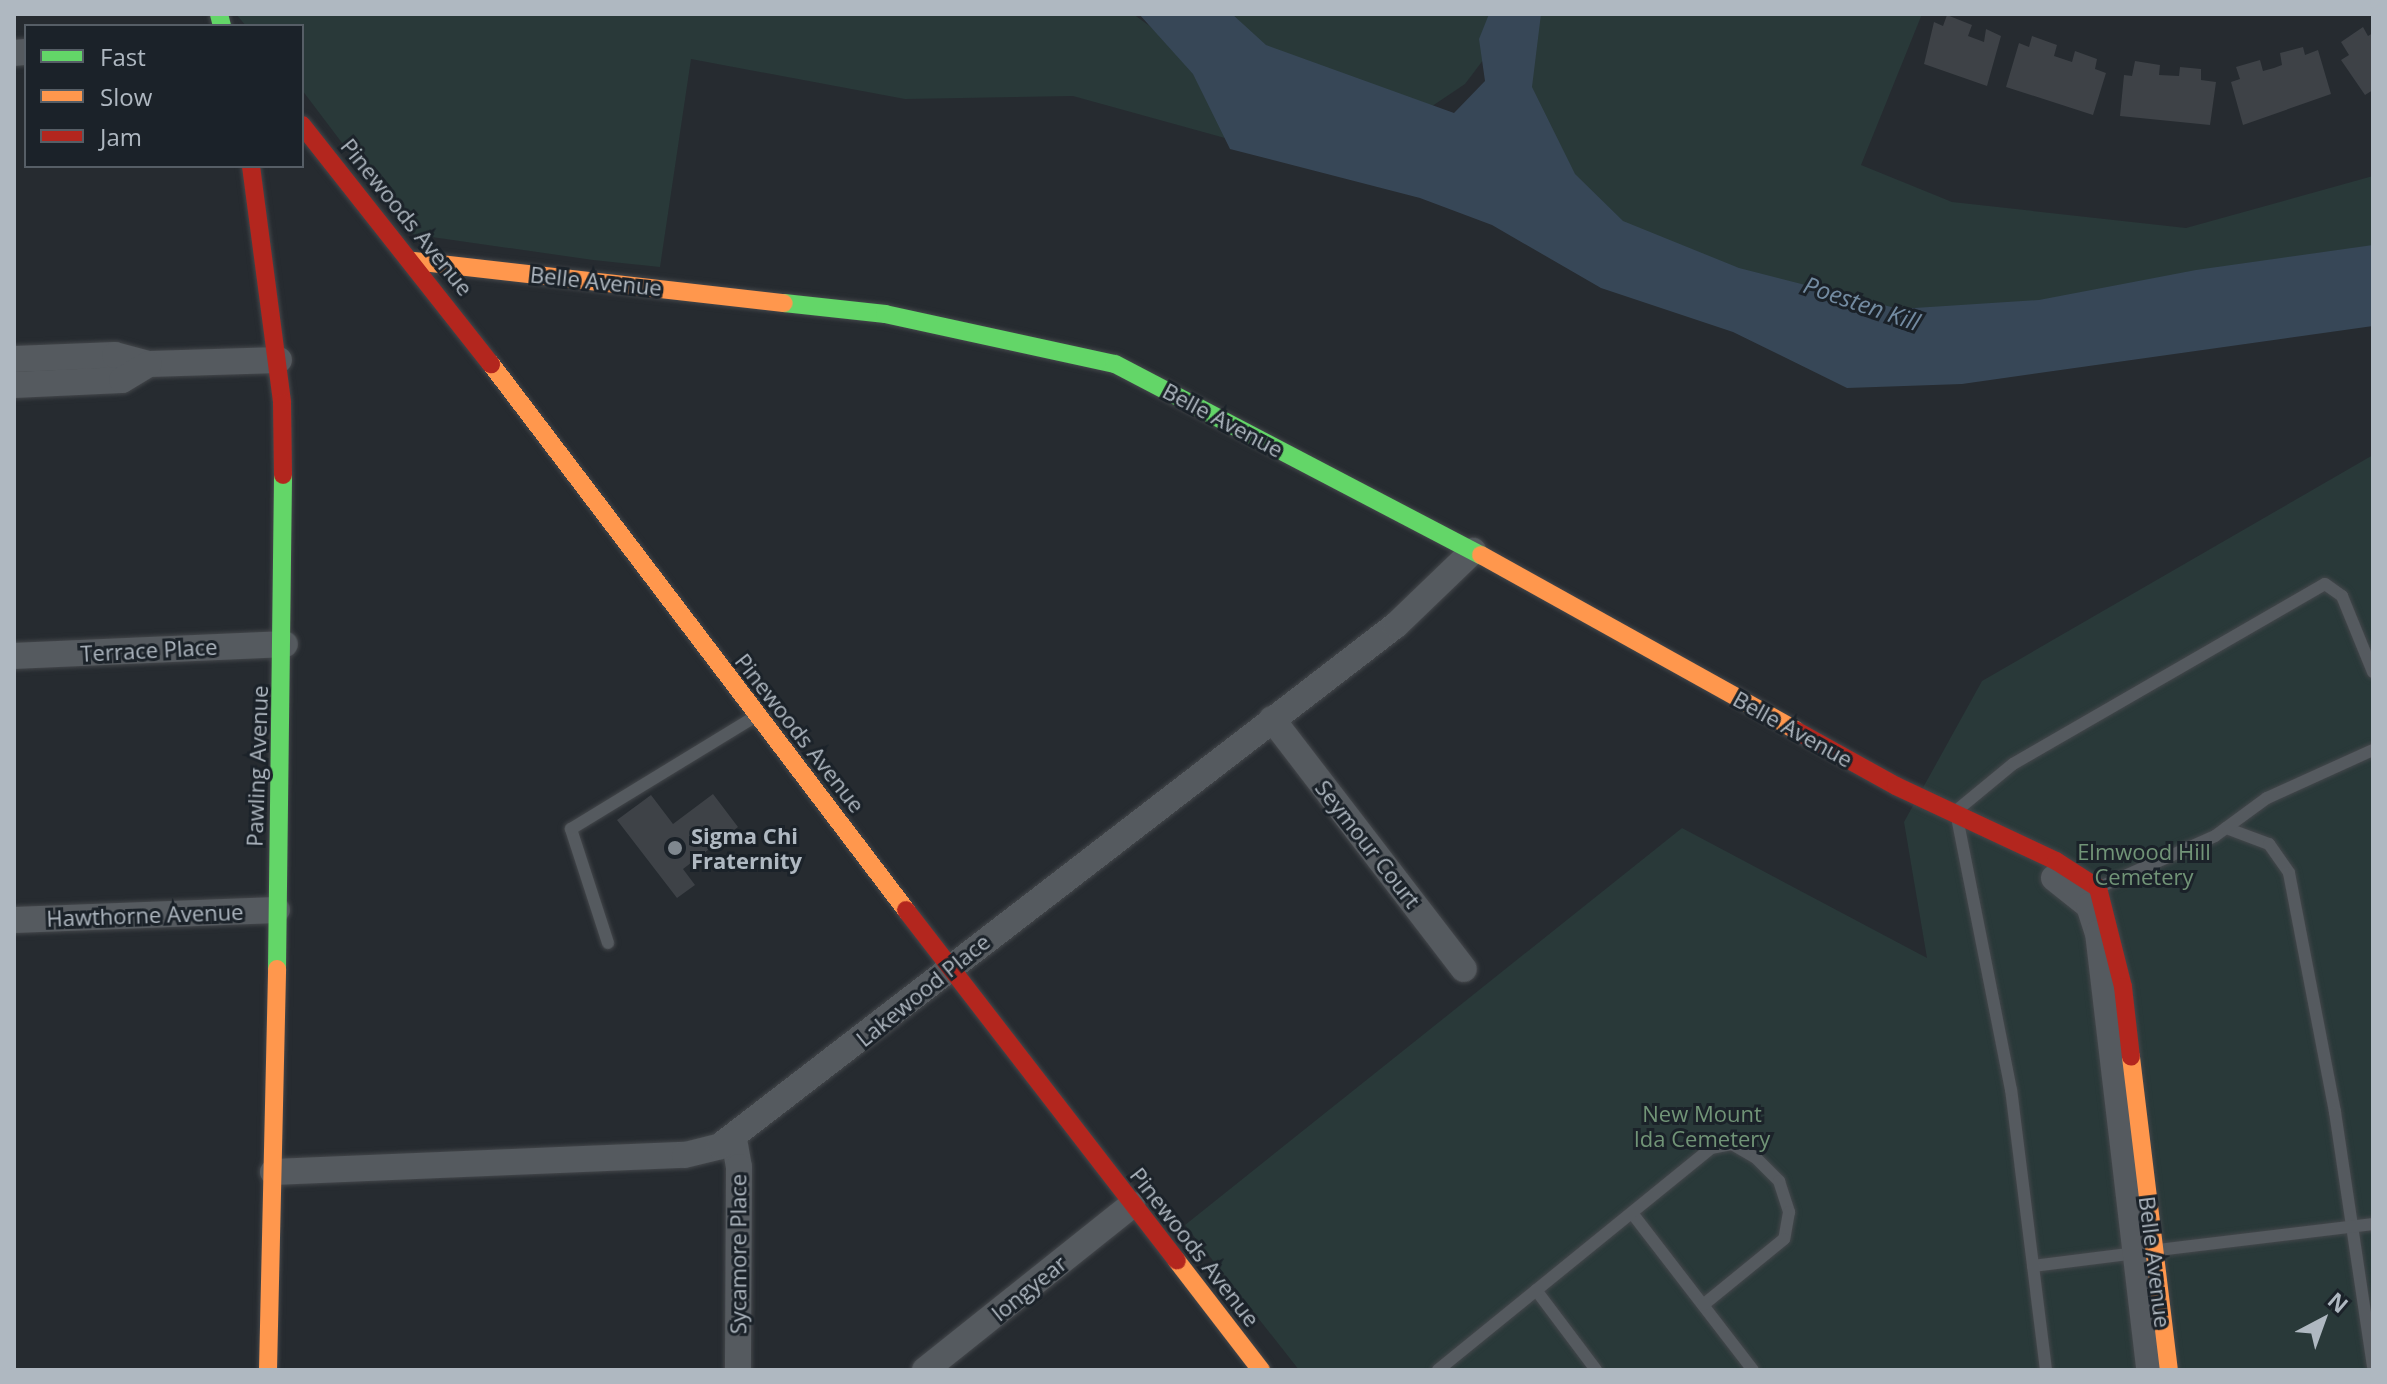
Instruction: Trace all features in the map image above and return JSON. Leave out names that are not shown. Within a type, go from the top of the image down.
[{"type":"street","name":"Pinewoods Avenue","points":[[304,127],[414,261],[757,716],[1261,1370]]},
{"type":"street","name":"Pawling Avenue","points":[[251,168],[279,360],[285,644],[268,1370]]},
{"type":"street","name":"Belle Avenue","points":[[414,261],[885,314],[1090,355],[1473,551],[1896,786],[1956,811],[1989,843],[2093,897],[2143,1252],[2169,1370]]},
{"type":"street","points":[[14,359],[115,355],[149,364],[279,360]]},
{"type":"street","points":[[14,385],[122,380],[149,364]]},
{"type":"street","name":"Lakewood Place","points":[[273,1172],[685,1155],[734,1139],[950,968],[1396,625],[1473,551]]},
{"type":"street","name":"Terrace Place","points":[[14,656],[285,644]]},
{"type":"street","name":"Seymour Court","points":[[1272,719],[1464,969]]},
{"type":"street","name":"Hawthorne Avenue","points":[[14,920],[277,910]]},
{"type":"street","name":"Sycamore Place","points":[[734,1139],[739,1167],[738,1370]]},
{"type":"street","name":"longyear","points":[[925,1370],[1132,1205]]},
{"type":"street","name":"Belle Avenue","points":[[2143,1252],[2149,1370]]},
{"type":"lane","points":[[2046,1370],[2011,1090],[1956,811],[2013,764],[2325,584],[2342,596],[2373,672]]},
{"type":"lane","points":[[608,943],[571,829],[757,716]]},
{"type":"lane","points":[[2093,897],[2226,828],[2267,798],[2373,750]]},
{"type":"lane","points":[[2226,828],[2269,844],[2289,873],[2352,1227],[2373,1366]]},
{"type":"lane","points":[[1438,1370],[1711,1148],[1732,1144],[1756,1158],[1779,1181],[1789,1212],[1784,1239],[1703,1305]]},
{"type":"lane","points":[[1632,1213],[1753,1370]]},
{"type":"lane","points":[[2033,1266],[2373,1224]]},
{"type":"lane","points":[[1536,1290],[1596,1370]]},
{"type":"green space","points":[[236,14],[1133,14],[1355,174],[1073,96],[905,99],[691,59],[660,267],[593,260],[411,234],[304,93],[304,24],[244,24]]},
{"type":"green space","points":[[1214,14],[1497,14],[1499,39],[1465,84],[1389,135]]},
{"type":"green space","points":[[1538,14],[1922,14],[1861,165],[1952,202],[2186,228],[2373,176],[2373,261],[2100,309],[1887,312],[1749,279],[1623,226],[1568,178],[1526,89]]},
{"type":"green space","points":[[2373,455],[2373,1370],[1299,1370],[1185,1225],[1682,828],[1927,958],[1904,822],[1982,681]]},
{"type":"water","name":"Poesten Kill","points":[[1139,14],[1232,14],[1266,45],[1454,113],[1485,81],[1479,39],[1489,14],[1541,14],[1532,87],[1575,174],[1623,221],[1739,268],[1899,309],[2039,300],[2196,270],[2373,245],[2373,326],[1962,384],[1847,388],[1733,332],[1601,288],[1492,225],[1420,198],[1230,149],[1193,74]]},
{"type":"building","points":[[1947,15],[1972,25],[1968,36],[1984,42],[1986,29],[2001,36],[1987,86],[1924,64],[1934,22],[1943,26]]},
{"type":"building","points":[[2363,27],[2368,36],[2373,33],[2373,90],[2365,95],[2341,60],[2349,55],[2341,42]]},
{"type":"building","points":[[2032,36],[2057,45],[2054,56],[2072,62],[2075,51],[2097,59],[2095,69],[2106,73],[2093,115],[2006,87],[2019,43],[2029,47]]},
{"type":"building","points":[[2303,47],[2305,55],[2318,50],[2331,94],[2243,125],[2231,82],[2240,79],[2236,67],[2260,60],[2263,71],[2274,68],[2282,65],[2280,53]]},
{"type":"building","points":[[2135,61],[2160,65],[2159,75],[2179,76],[2180,67],[2201,69],[2201,80],[2216,82],[2210,125],[2120,116],[2124,75],[2132,76]]},
{"type":"building","name":"Sigma Chi Fraternity","points":[[713,794],[738,827],[683,869],[695,885],[677,898],[617,820],[651,795],[673,824]]},
{"type":"traffic: fast","points":[[219,14],[222,24]]},
{"type":"traffic: fast","points":[[784,303],[885,314],[1115,364],[1481,555]]},
{"type":"traffic: fast","points":[[277,969],[283,475]]},
{"type":"traffic: slow","points":[[414,261],[784,303]]},
{"type":"traffic: slow","points":[[491,364],[906,910]]},
{"type":"traffic: slow","points":[[1481,555],[1795,730]]},
{"type":"traffic: slow","points":[[268,1370],[277,969]]},
{"type":"traffic: slow","points":[[2131,1057],[2169,1370]]},
{"type":"traffic: slow","points":[[1177,1261],[1261,1370]]},
{"type":"traffic: jam","points":[[304,128],[491,364]]},
{"type":"traffic: jam","points":[[251,168],[282,403],[283,475]]},
{"type":"traffic: jam","points":[[1795,730],[1896,786],[2056,861],[2098,888],[2123,987],[2131,1057]]},
{"type":"traffic: jam","points":[[906,910],[1177,1261]]},
{"type":"place","name":"Sigma Chi Fraternity","points":[[675,848]]},
{"type":"park label","name":"Elmwood Hill Cemetery","points":[[2144,864]]},
{"type":"park label","name":"New Mount Ida Cemetery","points":[[1702,1126]]}]
